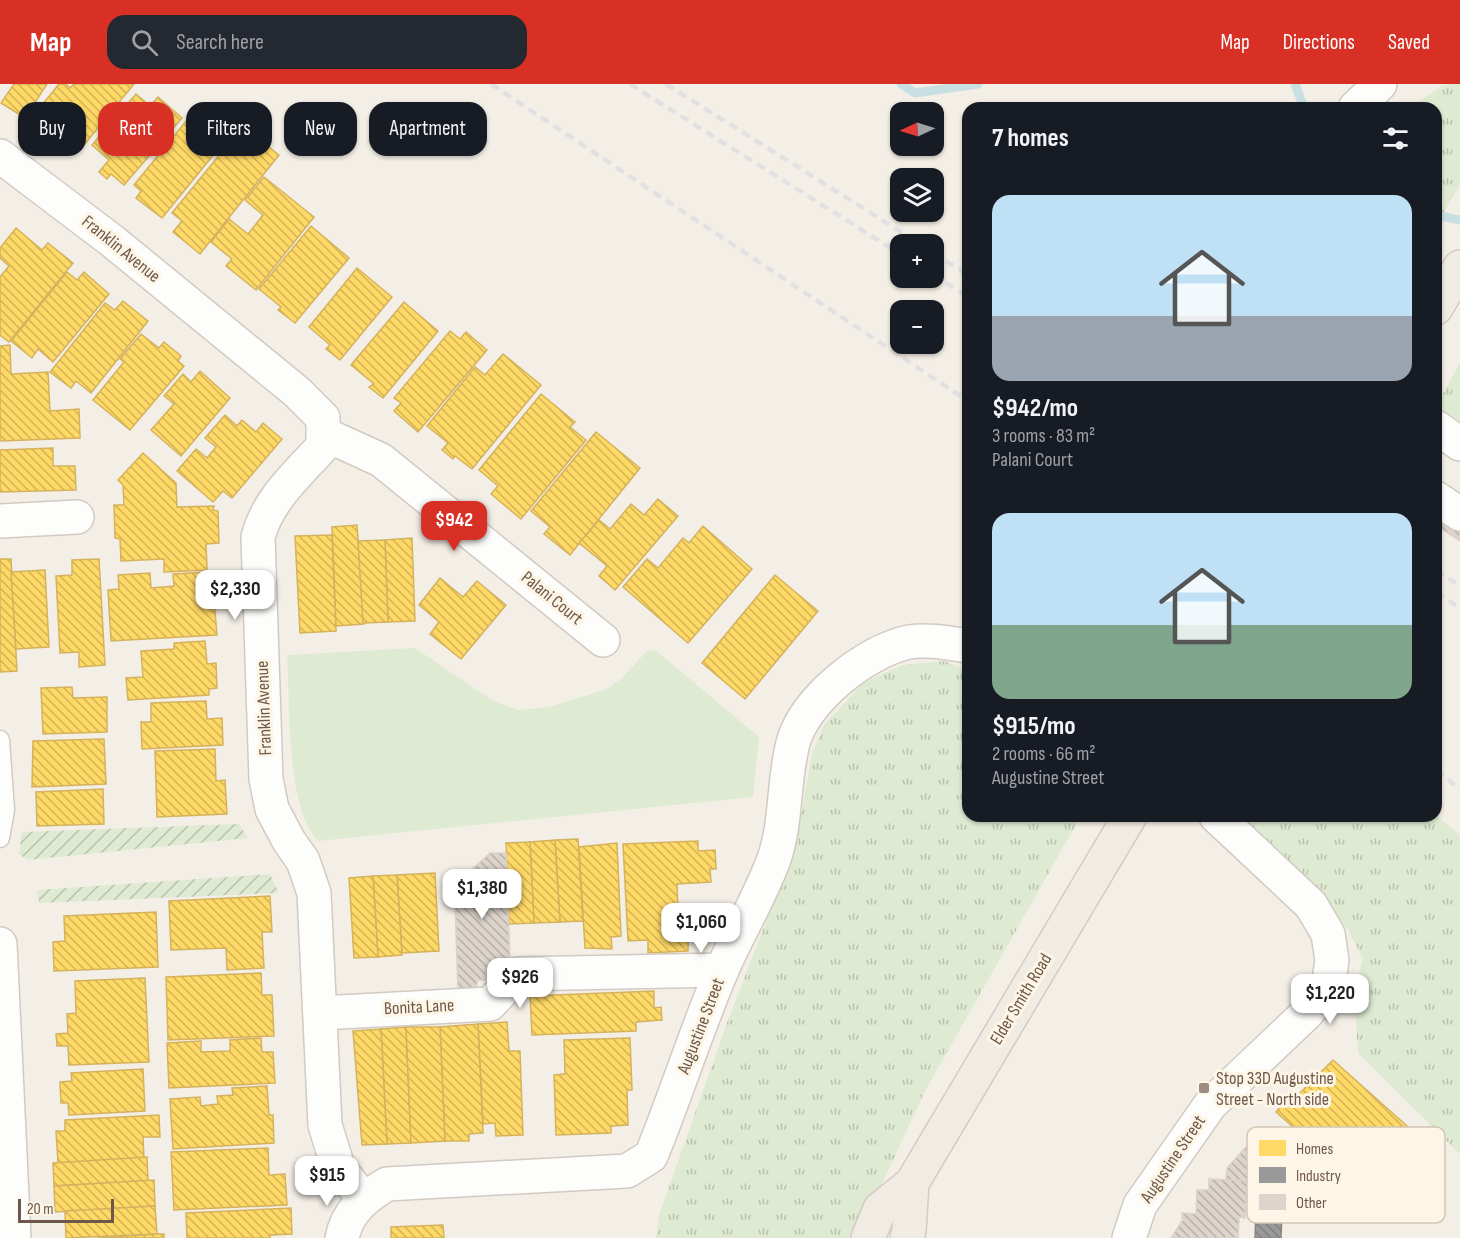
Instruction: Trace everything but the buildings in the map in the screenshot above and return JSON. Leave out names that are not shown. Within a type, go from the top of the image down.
[{"type":"main road","points":[[1442,298],[1460,267]]},
{"type":"main road","name":"Elder Smith Road","points":[[868,1238],[880,1209],[912,1183],[1127,822]]},
{"type":"main road","name":"Elder Smith Road","points":[[907,1238],[912,1183]]},
{"type":"street","points":[[1360,102],[1380,84]]},
{"type":"street","name":"Franklin Avenue","points":[[0,156],[111,240],[315,407],[323,418],[323,446],[272,502],[263,518],[258,537],[266,779],[272,809],[303,861],[314,893],[325,1125],[338,1167],[363,1198]]},
{"type":"street","points":[[1442,431],[1460,444]]},
{"type":"street","name":"Palani Court","points":[[324,434],[381,460],[603,640]]},
{"type":"street","points":[[1442,502],[1460,514]]},
{"type":"street","points":[[0,521],[77,517]]},
{"type":"street","name":"Augustine Street","points":[[342,1238],[344,1228],[363,1198],[387,1184],[627,1171],[651,1156],[722,970],[773,860],[784,822],[793,742],[810,711],[840,679],[870,656],[909,642],[942,642],[962,645]]},
{"type":"street","name":"Augustine Street","points":[[1129,1238],[1140,1204],[1210,1105],[1307,1013],[1328,988],[1332,960],[1328,934],[1311,905],[1222,822]]},
{"type":"street","points":[[0,944],[14,1238]]},
{"type":"street","name":"Bonita Lane","points":[[320,1012],[490,1004],[518,974],[722,970]]},
{"type":"lane","points":[[0,740],[5,810],[0,838]]},
{"type":"green space","points":[[1460,84],[1460,185],[1442,215],[1442,102],[1418,102],[1441,86]]},
{"type":"green space","points":[[1460,363],[1460,421],[1442,410],[1442,395]]},
{"type":"green space","points":[[415,648],[493,701],[519,710],[550,707],[607,689],[622,678],[646,652],[654,649],[759,737],[753,797],[318,841],[308,826],[300,805],[295,780],[287,655]]},
{"type":"green space","points":[[945,661],[962,669],[962,822],[1078,822],[925,1091],[857,1238],[656,1238],[660,1212],[728,1020],[795,847],[812,754],[824,725],[863,683],[902,665]]},
{"type":"green space","points":[[1442,820],[1460,835],[1460,1154],[1445,1139],[1445,1127],[1433,1127],[1358,1053],[1354,991],[1363,959],[1348,930],[1241,822],[1442,822]]},
{"type":"green space","points":[[239,824],[248,838],[28,860],[19,854],[22,832]]},
{"type":"green space","points":[[270,874],[279,893],[39,903],[37,890]]},
{"type":"waterway","points":[[901,84],[915,93],[978,84]]},
{"type":"waterway","points":[[1295,84],[1302,102]]},
{"type":"waterway","points":[[1442,216],[1460,220]]},
{"type":"railway","points":[[491,84],[962,397]]},
{"type":"railway","points":[[630,84],[890,248]]},
{"type":"railway","points":[[666,84],[904,234]]},
{"type":"railway","points":[[944,260],[962,271]]},
{"type":"railway","points":[[944,282],[962,293]]},
{"type":"railway","points":[[1442,574],[1460,586]]},
{"type":"railway","points":[[1442,596],[1460,608]]},
{"type":"railway","points":[[1442,775],[1460,789]]},
{"type":"place","name":"Stop 33D Augustine Street - North side","points":[[1204,1088]]}]
